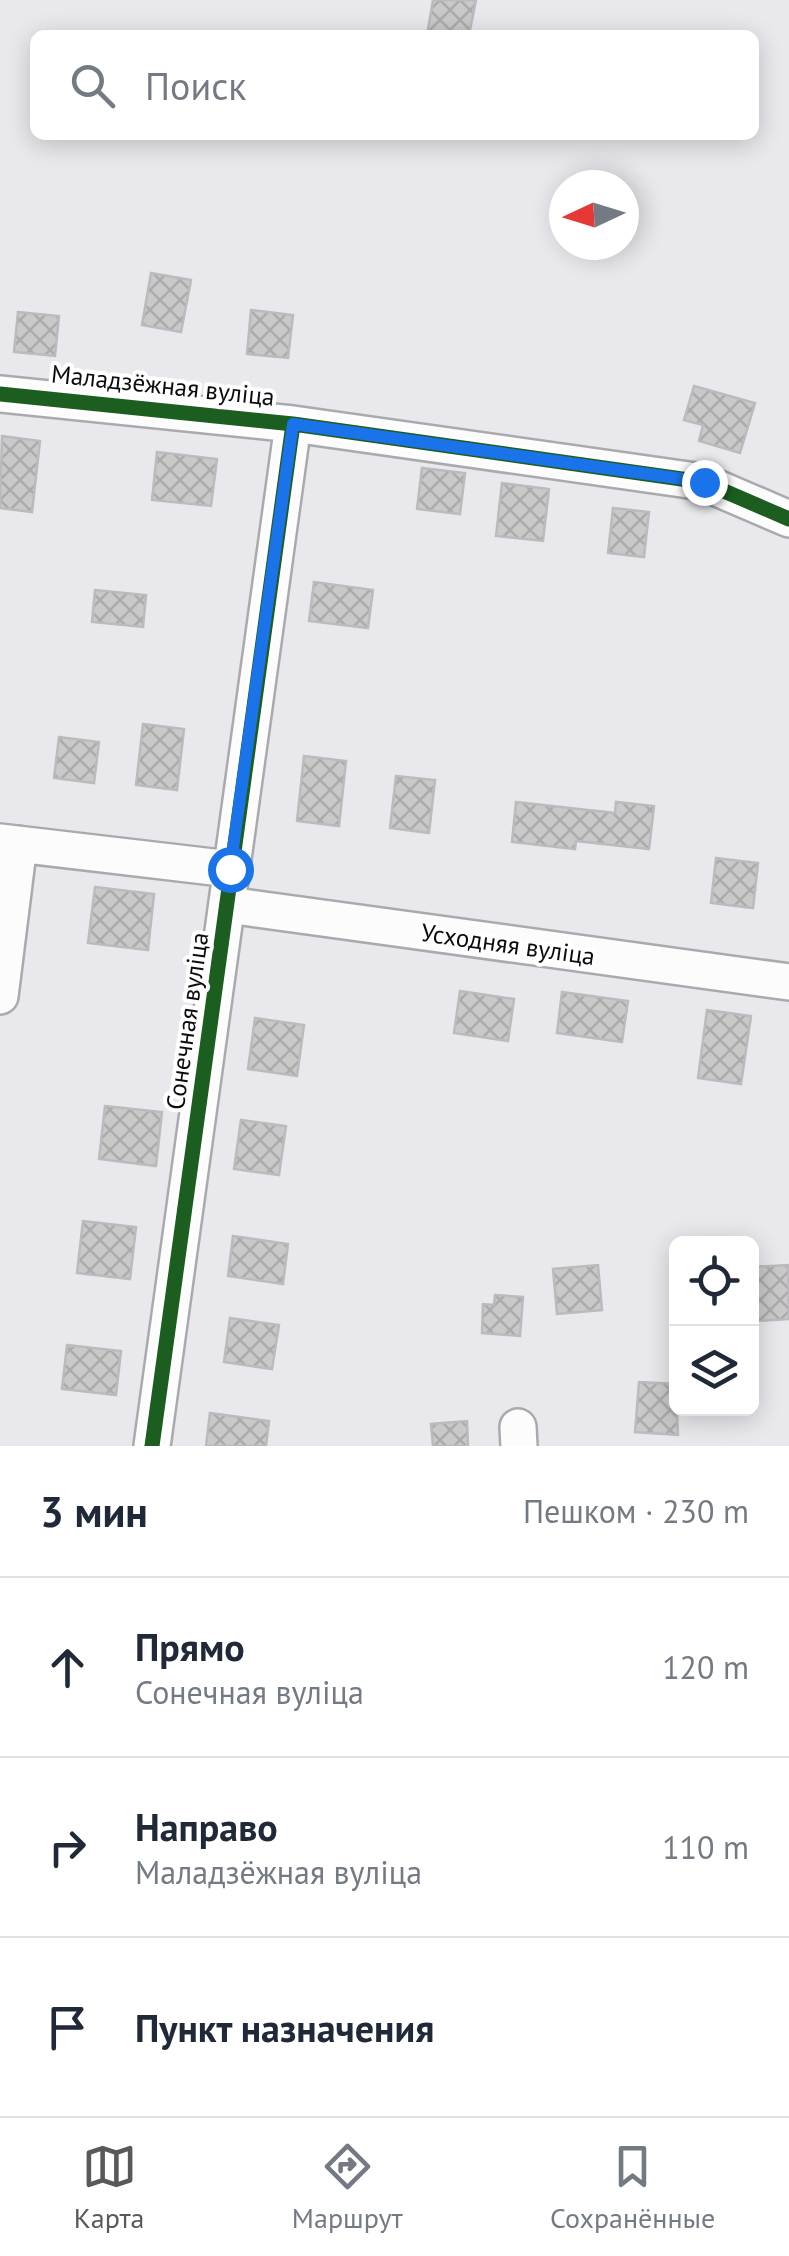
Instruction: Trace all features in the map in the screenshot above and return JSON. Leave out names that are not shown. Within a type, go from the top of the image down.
[{"type":"street","name":"Маладзёжная вуліца","points":[[0,394],[293,424],[704,482],[789,518]]},
{"type":"street","name":"Сонечная вуліца","points":[[152,1446],[293,424]]},
{"type":"street","points":[[0,996],[10,843],[230,869]]},
{"type":"street","name":"Усходняя вуліца","points":[[228,905],[789,982]]},
{"type":"building","points":[[433,0],[476,0],[470,30],[428,30]]},
{"type":"building","points":[[151,273],[191,280],[181,332],[142,325]]},
{"type":"building","points":[[251,310],[293,315],[288,358],[247,354]]},
{"type":"building","points":[[18,312],[59,316],[55,356],[14,352]]},
{"type":"building","points":[[694,386],[755,403],[740,453],[699,441],[703,425],[684,420]]},
{"type":"building","points":[[2,436],[40,441],[32,512],[0,508]]},
{"type":"building","points":[[157,452],[217,459],[211,506],[152,500]]},
{"type":"building","points":[[422,468],[465,473],[460,514],[417,509]]},
{"type":"building","points":[[502,483],[549,489],[543,541],[496,536]]},
{"type":"building","points":[[613,508],[649,512],[644,557],[608,553]]},
{"type":"building","points":[[314,582],[373,590],[368,628],[309,621]]},
{"type":"building","points":[[95,590],[146,595],[143,627],[92,622]]},
{"type":"building","points":[[143,724],[184,729],[177,790],[136,785]]},
{"type":"building","points":[[59,737],[99,742],[94,783],[54,778]]},
{"type":"building","points":[[304,756],[346,761],[339,826],[297,821]]},
{"type":"building","points":[[396,776],[435,780],[429,833],[390,828]]},
{"type":"building","points":[[516,802],[615,813],[616,802],[654,806],[649,849],[576,841],[575,849],[512,842]]},
{"type":"building","points":[[716,858],[758,863],[753,908],[711,903]]},
{"type":"building","points":[[95,887],[154,894],[148,950],[88,943]]},
{"type":"building","points":[[460,991],[514,999],[508,1041],[454,1033]]},
{"type":"building","points":[[562,992],[628,1001],[622,1042],[557,1033]]},
{"type":"building","points":[[707,1010],[751,1016],[741,1084],[698,1078]]},
{"type":"building","points":[[255,1018],[304,1025],[297,1076],[248,1069]]},
{"type":"building","points":[[105,1106],[162,1112],[156,1166],[99,1159]]},
{"type":"building","points":[[241,1120],[286,1126],[279,1175],[234,1169]]},
{"type":"building","points":[[83,1221],[136,1227],[130,1279],[77,1273]]},
{"type":"building","points":[[233,1236],[288,1244],[283,1284],[228,1276]]},
{"type":"building","points":[[598,1265],[602,1310],[557,1314],[553,1269]]},
{"type":"building","points":[[788,1265],[789,1319],[759,1321],[759,1267]]},
{"type":"building","points":[[495,1295],[523,1297],[520,1336],[482,1333],[483,1304],[494,1305]]},
{"type":"building","points":[[230,1318],[279,1325],[272,1369],[224,1362]]},
{"type":"building","points":[[67,1345],[121,1351],[116,1395],[62,1389]]},
{"type":"building","points":[[639,1382],[669,1384],[669,1416],[677,1416],[678,1435],[635,1432]]},
{"type":"building","points":[[210,1413],[269,1421],[266,1446],[206,1446]]},
{"type":"building","points":[[467,1421],[468,1446],[433,1446],[431,1424]]},
{"type":"cycle path","points":[[0,394],[293,424],[703,482],[789,519]]},
{"type":"cycle path","points":[[152,1446],[293,424]]},
{"type":"route","points":[[230,869],[293,424],[704,482]]}]
